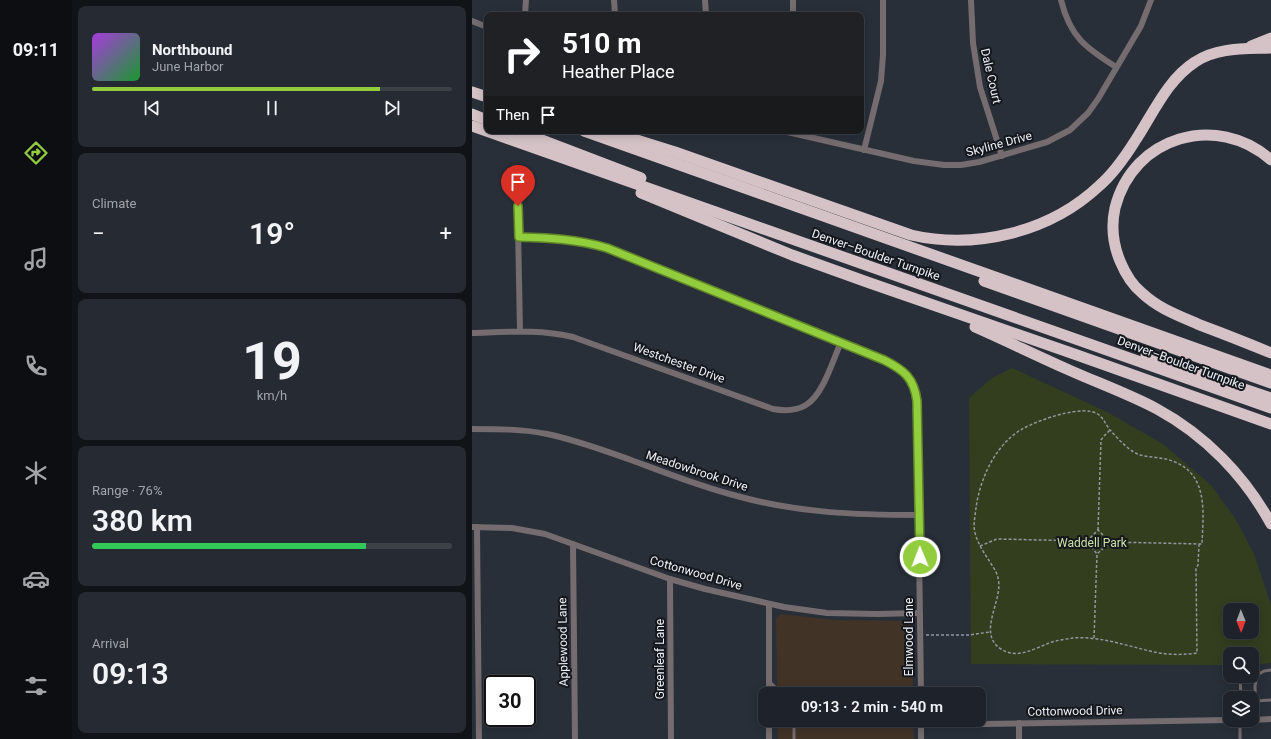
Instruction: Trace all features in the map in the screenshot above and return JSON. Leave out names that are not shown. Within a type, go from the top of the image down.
[{"type":"highway","points":[[1239,49],[1255,45],[1271,38]]},
{"type":"highway","points":[[618,134],[675,152],[911,235],[930,239],[948,240],[990,238],[1015,232],[1041,223],[1067,210],[1090,194],[1112,173],[1122,160],[1169,86],[1182,71],[1194,62],[1207,55],[1223,51],[1271,48]]},
{"type":"highway","points":[[472,91],[484,95]]},
{"type":"highway","points":[[472,114],[484,119]]},
{"type":"highway","name":"Denver–Boulder Turnpike","points":[[472,126],[484,130]]},
{"type":"highway","name":"Denver–Boulder Turnpike","points":[[495,134],[1271,408]]},
{"type":"highway","points":[[526,134],[659,185],[754,225]]},
{"type":"highway","name":"Denver–Boulder Turnpike","points":[[592,134],[1271,374]]},
{"type":"highway","points":[[1271,160],[1252,146],[1236,139],[1219,135],[1190,136],[1168,143],[1142,161],[1128,178],[1118,198],[1113,217],[1113,231],[1116,251],[1124,270],[1135,286],[1152,302],[1187,319],[1271,353]]},
{"type":"highway","points":[[520,143],[744,235],[903,296],[1077,355],[1271,424]]},
{"type":"highway","points":[[781,201],[888,245],[970,276],[1271,383]]},
{"type":"highway","points":[[903,296],[1138,400],[1173,419],[1204,442],[1234,470],[1254,495],[1271,524]]},
{"type":"highway","points":[[1018,319],[1135,353],[1271,398]]},
{"type":"street","points":[[525,12],[526,0]]},
{"type":"street","points":[[614,0],[615,12]]},
{"type":"street","points":[[705,0],[706,12]]},
{"type":"street","points":[[793,0],[793,12]]},
{"type":"street","points":[[864,150],[880,81],[883,55],[883,0]]},
{"type":"street","name":"Dale Court","points":[[971,0],[973,43],[980,87],[1002,156]]},
{"type":"street","points":[[1061,0],[1066,18],[1079,39],[1093,52],[1116,67]]},
{"type":"street","name":"Skyline Drive","points":[[797,134],[914,161],[944,165],[961,165],[979,162],[1002,156],[1055,138],[1076,125],[1088,113],[1098,99],[1141,26],[1150,0]]},
{"type":"street","points":[[472,22],[484,26]]},
{"type":"street","points":[[517,175],[520,332]]},
{"type":"street","name":"Elmwood Lane","points":[[519,237],[577,240],[607,248],[884,360],[896,366],[906,374],[914,387],[917,401],[921,687]]},
{"type":"street","name":"Westchester Drive","points":[[472,332],[547,332],[573,337],[765,406],[781,410],[799,408],[807,405],[814,398],[822,385],[841,342]]},
{"type":"street","name":"Meadowbrook Drive","points":[[472,429],[502,429],[564,438],[596,447],[700,485],[736,496],[782,507],[841,514],[919,515]]},
{"type":"street","points":[[475,527],[479,739]]},
{"type":"street","name":"Cottonwood Drive","points":[[475,527],[499,527],[545,534],[670,578],[718,593],[769,604],[806,611],[878,614],[920,613]]},
{"type":"street","name":"Applewood Lane","points":[[573,544],[575,739]]},
{"type":"street","name":"Greenleaf Lane","points":[[670,578],[671,739]]},
{"type":"street","points":[[769,604],[769,687]]},
{"type":"street","name":"Cottonwood Drive","points":[[986,723],[1223,720]]},
{"type":"street","points":[[1259,720],[1271,720]]},
{"type":"street","points":[[1019,723],[1019,739]]},
{"type":"street","points":[[769,727],[769,739]]},
{"type":"street","points":[[921,727],[921,739]]},
{"type":"lane","points":[[1255,691],[1257,675],[1264,671],[1271,670]]},
{"type":"lane","points":[[769,681],[775,687]]},
{"type":"lane","points":[[1259,701],[1271,700]]},
{"type":"lane","points":[[794,727],[794,739]]},
{"type":"lane","points":[[1240,727],[1240,739]]},
{"type":"path","points":[[1091,411],[1098,414],[1110,430],[1133,451],[1140,455],[1176,462],[1183,466],[1199,486],[1203,503],[1202,544],[1199,544],[1198,565],[1196,569],[1197,654],[1166,654],[1094,638],[1064,639],[1026,652],[1013,653],[999,648],[994,642],[990,632],[997,597],[998,578],[980,546],[974,531],[974,519],[980,487],[993,459],[1010,438],[1023,429],[1040,421],[1066,414],[1091,411]]},
{"type":"path","points":[[980,546],[997,539],[1087,541],[1098,530],[1102,440],[1110,430]]},
{"type":"path","points":[[1098,530],[1110,542],[1199,544]]},
{"type":"path","points":[[1087,541],[1097,554],[1094,638]]},
{"type":"path","points":[[1097,554],[1110,542]]},
{"type":"path","points":[[920,635],[969,635],[990,632]]},
{"type":"shaded area","points":[[781,614],[836,620],[910,621],[912,623],[913,687],[777,687],[776,618]]},
{"type":"shaded area","points":[[777,727],[913,727],[914,739],[778,739]]},
{"type":"green space","name":"Waddell Park","points":[[1012,368],[1109,413],[1163,444],[1211,485],[1235,518],[1254,554],[1271,605],[1271,663],[1259,664],[1259,647],[1223,647],[1223,665],[971,664],[969,398],[992,378]]},
{"type":"route","points":[[518,206],[519,237],[577,240],[607,248],[884,360],[896,366],[906,374],[914,387],[917,401],[920,557]]}]
